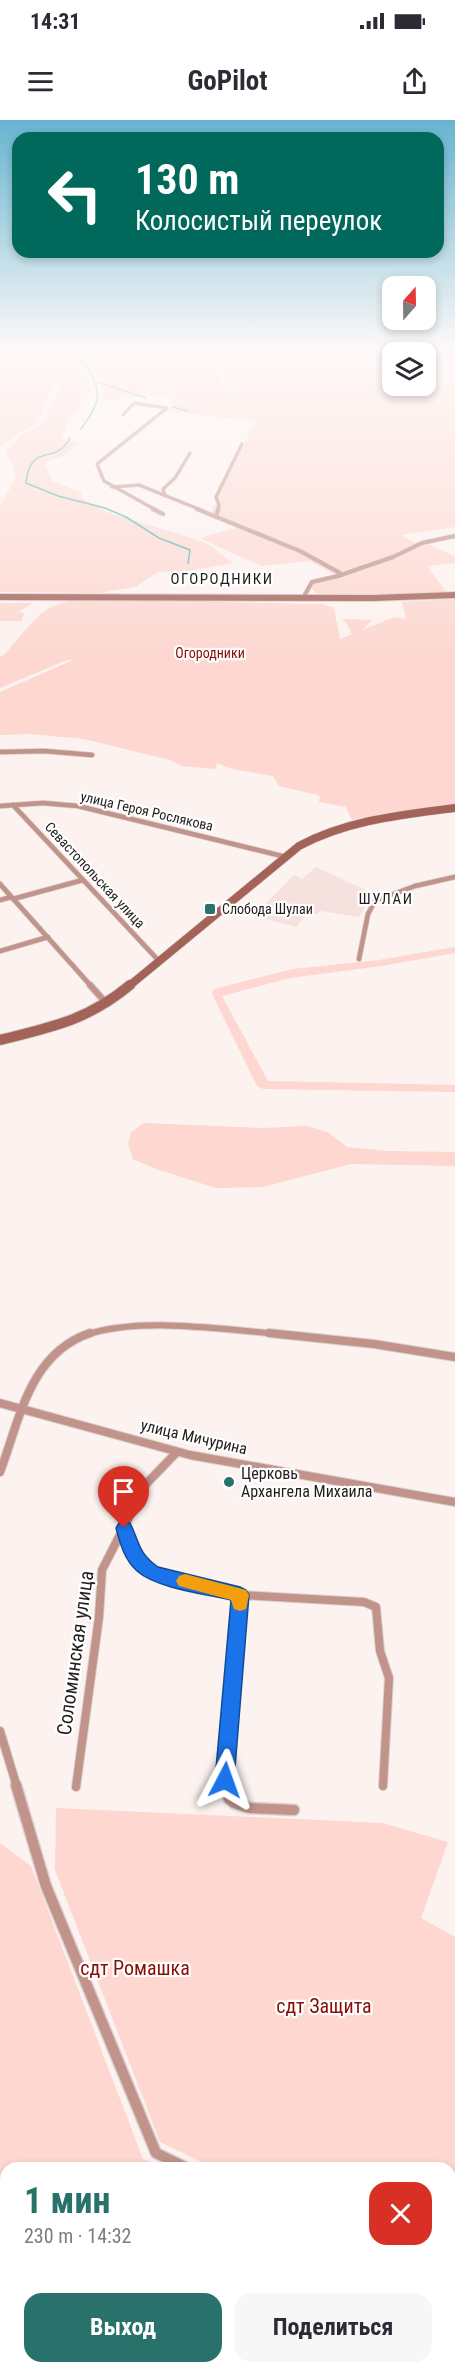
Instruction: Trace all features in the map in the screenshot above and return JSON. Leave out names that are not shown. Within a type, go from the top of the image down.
[{"type":"street","points":[[108,455],[97,464],[104,482],[163,514]]},
{"type":"street","points":[[165,496],[163,489],[175,478],[189,455]]},
{"type":"street","points":[[216,517],[219,505],[216,497],[237,455]]},
{"type":"street","points":[[112,487],[138,485],[300,551],[337,570],[340,573],[338,576]]},
{"type":"street","points":[[303,598],[312,582],[338,576],[393,557],[422,543],[455,536]]},
{"type":"street","points":[[0,597],[406,598],[455,595]]},
{"type":"street","points":[[0,752],[44,751],[92,755]]},
{"type":"street","name":"улица Героя Рослякова","points":[[0,806],[43,803],[78,806],[286,857]]},
{"type":"street","name":"Севастопольская улица","points":[[13,805],[159,961]]},
{"type":"street","points":[[0,1040],[58,1026],[107,1004],[306,842],[344,826],[455,808]]},
{"type":"street","points":[[359,959],[364,948],[367,917],[375,901],[414,886],[455,877]]},
{"type":"street","points":[[0,900],[83,880]]},
{"type":"street","points":[[0,884],[107,1004]]},
{"type":"street","points":[[0,951],[48,938]]},
{"type":"street","points":[[0,1472],[34,1377],[53,1354],[71,1341],[116,1328],[206,1329],[299,1335],[372,1343],[455,1357]]},
{"type":"street","name":"улица Мичурина","points":[[0,1403],[177,1452],[455,1502]]},
{"type":"street","name":"Соломинская улица","points":[[76,1787],[99,1617],[102,1570],[146,1484],[177,1452]]},
{"type":"street","points":[[124,1528],[129,1547],[141,1564],[154,1574],[240,1595],[364,1602],[376,1607],[380,1651],[389,1678],[383,1786]]},
{"type":"street","points":[[240,1595],[225,1766],[226,1791],[229,1799],[240,1807],[294,1810]]},
{"type":"street","points":[[0,1731],[46,1886],[156,2153],[175,2162]]},
{"type":"shaded area","points":[[316,867],[374,894],[359,917],[320,911],[317,914],[306,913],[297,927],[253,916],[294,875],[302,879]]},
{"type":"green space","points":[[7,455],[65,455],[45,462],[51,480],[81,493],[83,499],[105,511],[203,542],[234,563],[188,571],[158,572],[135,587],[99,593],[0,592],[0,506],[16,478]]},
{"type":"green space","points":[[239,455],[455,455],[455,527],[401,535],[415,543],[425,542],[455,557],[455,563],[427,566],[447,593],[317,595],[311,587],[316,582],[336,575],[309,561],[261,566],[200,538],[243,526],[211,512]]},
{"type":"green space","name":"Огородники","points":[[187,598],[219,602],[322,604],[334,608],[340,639],[352,634],[342,620],[344,619],[372,620],[362,630],[394,617],[406,619],[402,602],[455,599],[455,804],[352,820],[346,807],[319,802],[318,795],[279,786],[273,776],[232,769],[217,763],[216,769],[182,766],[170,760],[84,739],[30,734],[0,735],[0,692],[73,660],[67,660],[0,688],[0,656],[4,655],[44,611],[63,602],[80,599]]},
{"type":"green space","points":[[0,603],[33,603],[18,612],[24,613],[22,621],[0,621]]},
{"type":"green space","points":[[455,947],[455,953],[382,966],[290,978],[222,996],[268,1081],[455,1085],[455,1092],[263,1089],[257,1086],[212,994],[214,989],[293,969],[379,960]]},
{"type":"green space","points":[[144,1123],[262,1128],[307,1126],[327,1132],[347,1147],[386,1151],[455,1152],[455,1166],[351,1164],[263,1187],[216,1188],[156,1169],[133,1159],[128,1144],[131,1132]]},
{"type":"green space","name":"сдт Защита","points":[[56,1808],[382,1823],[448,1842],[421,1918],[455,1937],[455,2162],[202,2162],[160,2142],[55,1870]]},
{"type":"green space","points":[[0,1843],[31,1866],[143,2159],[149,2162],[0,2162]]},
{"type":"waterway","points":[[46,455],[33,462],[26,483],[58,496],[105,508],[126,517],[159,538],[190,550],[188,563]]},
{"type":"slow traffic","points":[[185,1581],[240,1595],[240,1604]]},
{"type":"place","name":"Слобода Шулаи","points":[[210,909]]},
{"type":"place","name":"Церковь Архангела Михаила","points":[[229,1482]]},
{"type":"district","name":"ОГОРОДНИКИ","points":[[222,579]]},
{"type":"district","name":"ШУЛАИ","points":[[386,899]]},
{"type":"route","points":[[124,1528],[129,1547],[141,1564],[154,1574],[240,1595],[225,1780]]},
{"type":"park label","name":"сдт Ромашка","points":[[135,1968]]}]
